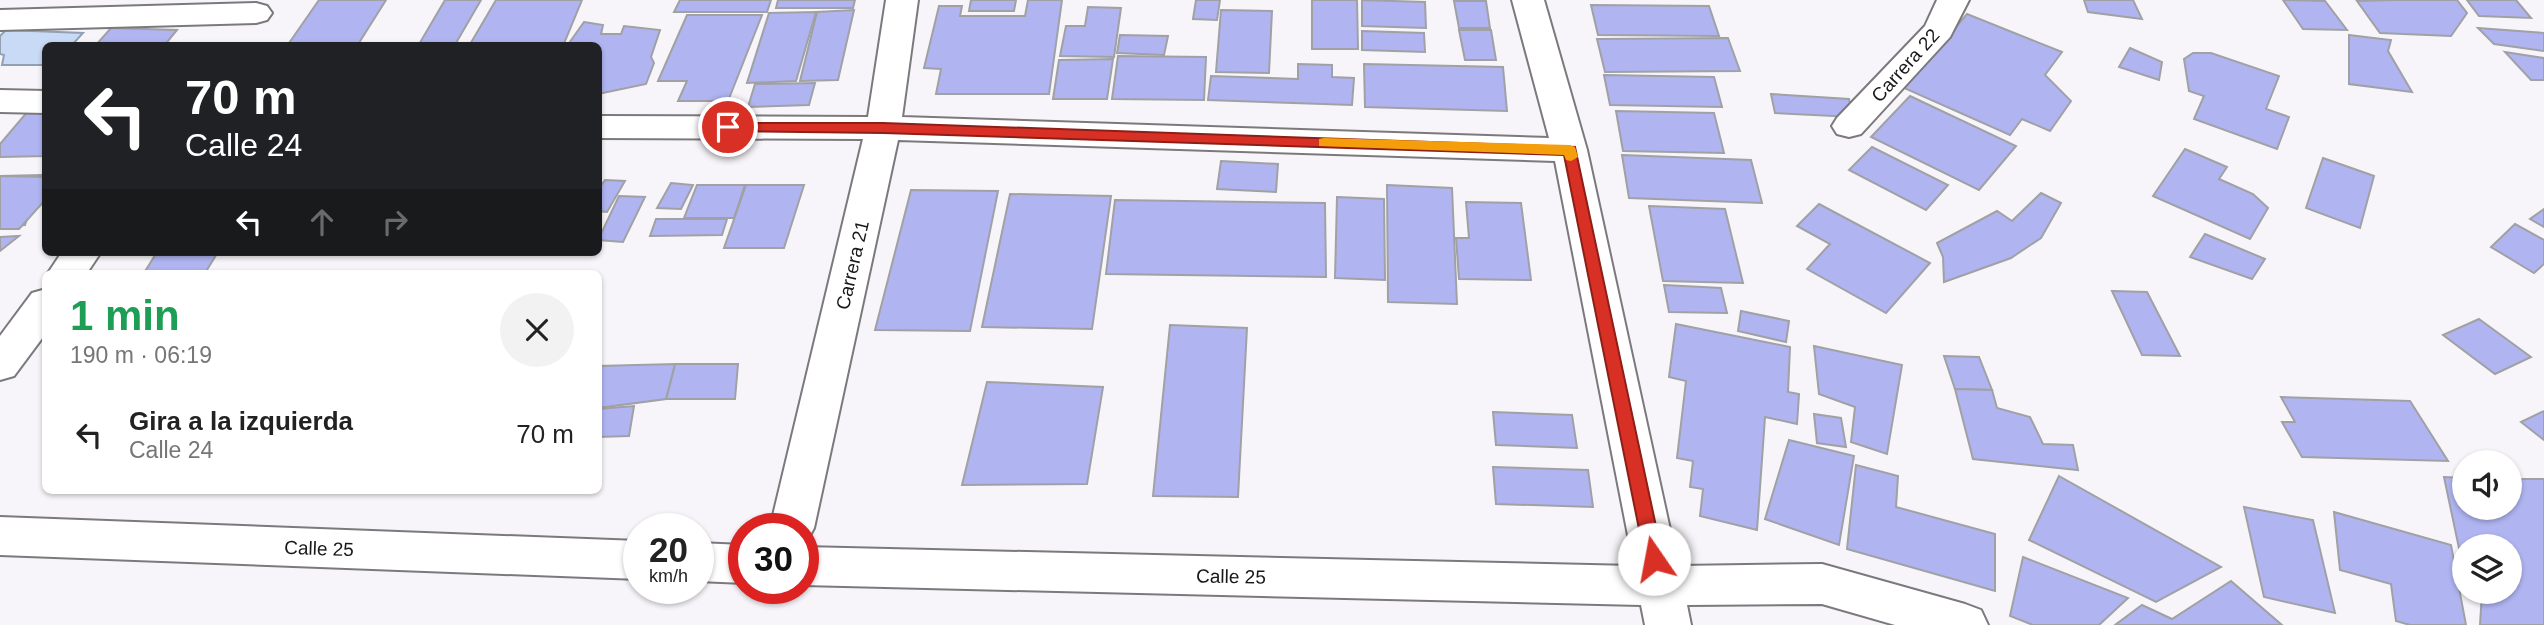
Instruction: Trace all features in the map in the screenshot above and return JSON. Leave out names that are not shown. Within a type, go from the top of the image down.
[{"type":"street","name":"Carrera 21","points":[[795,513],[883,128],[902,0]]},
{"type":"street","points":[[1528,0],[1570,150],[1664,606]]},
{"type":"street","name":"Carrera 22","points":[[1849,126],[1939,30],[1953,0]]},
{"type":"street","points":[[0,20],[261,6]]},
{"type":"street","points":[[235,42],[261,6]]},
{"type":"street","points":[[0,101],[42,102]]},
{"type":"street","points":[[602,127],[883,128],[1570,150]]},
{"type":"street","points":[[0,365],[42,308]]},
{"type":"street","name":"Calle 25","points":[[0,536],[623,559]]},
{"type":"street","name":"Calle 25","points":[[819,567],[1664,606],[1822,584],[1965,625]]},
{"type":"water","points":[[6,30],[83,33],[75,42],[42,42],[42,65],[2,65],[4,55],[0,54],[0,36]]},
{"type":"building","points":[[319,0],[386,0],[360,42],[290,42]]},
{"type":"building","points":[[445,0],[481,0],[457,42],[420,42]]},
{"type":"building","points":[[496,0],[582,0],[565,42],[471,42]]},
{"type":"building","points":[[680,0],[771,0],[767,12],[674,12]]},
{"type":"building","points":[[778,0],[855,0],[853,8],[776,8]]},
{"type":"building","points":[[971,0],[1016,0],[1014,11],[969,11]]},
{"type":"building","points":[[1028,0],[1062,0],[1049,94],[936,94],[941,69],[924,68],[939,6],[962,6],[960,16],[1025,16]]},
{"type":"building","points":[[1196,0],[1220,0],[1217,20],[1193,19]]},
{"type":"building","points":[[1312,0],[1357,0],[1358,49],[1312,49]]},
{"type":"building","points":[[1362,0],[1425,2],[1426,28],[1362,26]]},
{"type":"building","points":[[2084,0],[2133,0],[2142,19],[2088,12]]},
{"type":"building","points":[[2283,0],[2325,1],[2347,30],[2303,29]]},
{"type":"building","points":[[2457,0],[2467,13],[2451,36],[2380,33],[2357,1]]},
{"type":"building","points":[[2467,0],[2516,0],[2531,18],[2479,16]]},
{"type":"building","points":[[1454,1],[1486,1],[1490,28],[1459,28]]},
{"type":"building","points":[[1591,5],[1709,6],[1719,36],[1598,35]]},
{"type":"building","points":[[1088,7],[1121,8],[1114,57],[1060,56],[1066,26],[1085,26]]},
{"type":"building","points":[[854,10],[838,80],[800,81],[817,12]]},
{"type":"building","points":[[1221,10],[1272,11],[1269,73],[1216,72]]},
{"type":"building","points":[[816,12],[796,81],[747,83],[769,13]]},
{"type":"building","points":[[1967,14],[2062,52],[2045,75],[2071,101],[2050,131],[2022,119],[2010,135],[1904,88]]},
{"type":"building","points":[[687,15],[762,15],[728,101],[678,101],[687,81],[658,81]]},
{"type":"building","points":[[584,22],[603,25],[601,34],[621,34],[624,26],[660,30],[651,57],[654,63],[646,84],[602,93],[602,42],[570,42]]},
{"type":"building","points":[[111,28],[177,30],[167,42],[99,42]]},
{"type":"building","points":[[2478,28],[2544,33],[2544,51],[2494,44]]},
{"type":"building","points":[[1459,30],[1491,30],[1496,60],[1465,60]]},
{"type":"building","points":[[1362,31],[1424,33],[1425,52],[1362,50]]},
{"type":"building","points":[[1120,35],[1168,36],[1164,55],[1117,53]]},
{"type":"building","points":[[2349,35],[2391,40],[2388,51],[2412,92],[2349,84]]},
{"type":"building","points":[[1728,38],[1740,71],[1605,72],[1597,39]]},
{"type":"building","points":[[2130,48],[2162,62],[2159,80],[2119,67]]},
{"type":"building","points":[[2505,52],[2544,58],[2544,80],[2531,80]]},
{"type":"building","points":[[2193,53],[2211,53],[2279,76],[2266,109],[2289,117],[2277,149],[2194,119],[2204,96],[2189,91],[2184,59]]},
{"type":"building","points":[[1118,56],[1206,57],[1204,100],[1112,99]]},
{"type":"building","points":[[1113,59],[1107,99],[1053,99],[1059,60]]},
{"type":"building","points":[[1298,64],[1332,65],[1332,77],[1354,78],[1352,105],[1208,100],[1211,76],[1298,79]]},
{"type":"building","points":[[1364,64],[1503,67],[1507,111],[1365,107]]},
{"type":"building","points":[[1604,75],[1714,77],[1722,107],[1610,105]]},
{"type":"building","points":[[815,83],[809,105],[748,107],[755,84]]},
{"type":"building","points":[[1771,94],[1849,99],[1853,117],[1775,113]]},
{"type":"building","points":[[1910,96],[2016,146],[1979,190],[1871,137]]},
{"type":"building","points":[[28,111],[42,111],[42,156],[0,157],[0,144]]},
{"type":"building","points":[[1616,111],[1714,113],[1724,153],[1623,151]]},
{"type":"building","points":[[1872,147],[1948,185],[1926,210],[1849,170]]},
{"type":"building","points":[[2185,149],[2227,167],[2219,179],[2253,194],[2268,208],[2250,239],[2153,196]]},
{"type":"building","points":[[1622,155],[1751,160],[1762,203],[1629,198]]},
{"type":"building","points":[[2323,158],[2374,176],[2360,228],[2306,208]]},
{"type":"building","points":[[1221,161],[1278,164],[1276,192],[1217,189]]},
{"type":"building","points":[[41,175],[25,225],[0,227],[0,176]]},
{"type":"building","points":[[0,176],[42,177],[42,203],[19,229],[0,229]]},
{"type":"building","points":[[605,180],[625,181],[607,212],[602,211],[602,184]]},
{"type":"building","points":[[671,183],[693,185],[681,209],[657,208]]},
{"type":"building","points":[[697,185],[745,185],[734,218],[684,218]]},
{"type":"building","points":[[746,185],[804,185],[784,248],[724,248]]},
{"type":"building","points":[[1387,185],[1452,188],[1457,304],[1388,302]]},
{"type":"building","points":[[911,190],[998,191],[970,331],[875,330]]},
{"type":"building","points":[[2041,193],[2061,203],[2041,238],[2011,258],[1944,282],[1943,257],[1937,243],[1997,211],[2012,221]]},
{"type":"building","points":[[1010,194],[1111,196],[1092,329],[982,327]]},
{"type":"building","points":[[619,196],[645,197],[623,242],[602,240],[602,232]]},
{"type":"building","points":[[1337,197],[1384,199],[1385,280],[1335,278]]},
{"type":"building","points":[[1115,200],[1325,203],[1326,277],[1106,274]]},
{"type":"building","points":[[1466,202],[1521,203],[1531,280],[1459,279],[1456,238],[1469,238]]},
{"type":"building","points":[[1819,204],[1930,263],[1886,313],[1807,269],[1830,244],[1797,226]]},
{"type":"building","points":[[1649,206],[1725,209],[1743,283],[1663,281]]},
{"type":"building","points":[[2544,209],[2544,227],[2530,219]]},
{"type":"building","points":[[656,219],[727,219],[722,235],[650,236]]},
{"type":"building","points":[[2515,224],[2544,240],[2544,264],[2534,273],[2491,247]]},
{"type":"building","points":[[2205,234],[2265,259],[2252,279],[2190,257]]},
{"type":"building","points":[[19,236],[0,251],[0,237]]},
{"type":"building","points":[[155,256],[216,256],[207,270],[146,270]]},
{"type":"building","points":[[1664,285],[1721,288],[1727,313],[1669,312]]},
{"type":"building","points":[[2112,291],[2147,292],[2180,356],[2142,355]]},
{"type":"building","points":[[1741,311],[1789,321],[1786,342],[1738,331]]},
{"type":"building","points":[[2479,319],[2531,357],[2495,374],[2443,335]]},
{"type":"building","points":[[1676,324],[1790,347],[1788,392],[1799,394],[1797,424],[1765,417],[1757,530],[1700,516],[1703,489],[1690,487],[1693,461],[1677,458],[1686,381],[1669,377]]},
{"type":"building","points":[[1170,325],[1247,328],[1238,497],[1153,496]]},
{"type":"building","points":[[1814,346],[1902,365],[1887,454],[1851,442],[1855,407],[1819,394]]},
{"type":"building","points":[[1944,356],[1979,357],[1992,390],[1955,389]]},
{"type":"building","points":[[675,364],[738,364],[735,399],[666,399]]},
{"type":"building","points":[[675,364],[666,399],[602,407],[602,366]]},
{"type":"building","points":[[987,382],[1103,387],[1087,484],[962,485]]},
{"type":"building","points":[[1955,389],[1992,390],[1997,408],[2030,417],[2043,444],[2073,445],[2078,470],[1973,459]]},
{"type":"building","points":[[2281,397],[2410,401],[2448,461],[2302,457],[2282,422],[2295,422]]},
{"type":"building","points":[[634,406],[629,436],[602,437],[602,409]]},
{"type":"building","points":[[2544,411],[2544,440],[2521,422]]},
{"type":"building","points":[[1493,412],[1572,415],[1577,448],[1496,445]]},
{"type":"building","points":[[1814,414],[1841,418],[1846,447],[1817,443]]},
{"type":"building","points":[[1789,440],[1854,456],[1839,545],[1765,519]]},
{"type":"building","points":[[1856,465],[1898,476],[1896,507],[1995,534],[1995,591],[1847,549]]},
{"type":"building","points":[[1493,467],[1588,470],[1593,507],[1496,504]]},
{"type":"building","points":[[2059,476],[2221,567],[2156,602],[2029,540]]},
{"type":"building","points":[[2444,477],[2452,477],[2452,515]]},
{"type":"building","points":[[2522,479],[2544,479],[2544,625],[2480,625],[2481,604],[2522,604],[2522,534],[2456,534],[2453,520],[2522,520]]},
{"type":"building","points":[[2244,507],[2313,520],[2335,613],[2264,597]]},
{"type":"building","points":[[2334,512],[2451,545],[2452,604],[2462,604],[2466,625],[2410,625],[2396,621],[2391,584],[2340,570]]},
{"type":"building","points":[[2023,557],[2128,598],[2099,625],[2033,625],[2010,616]]},
{"type":"building","points":[[2231,581],[2282,625],[2115,625],[2142,605],[2172,619]]},
{"type":"slow traffic","points":[[1324,142],[1570,150],[1571,157]]},
{"type":"route","points":[[728,127],[883,128],[1570,150],[1654,559]]}]
